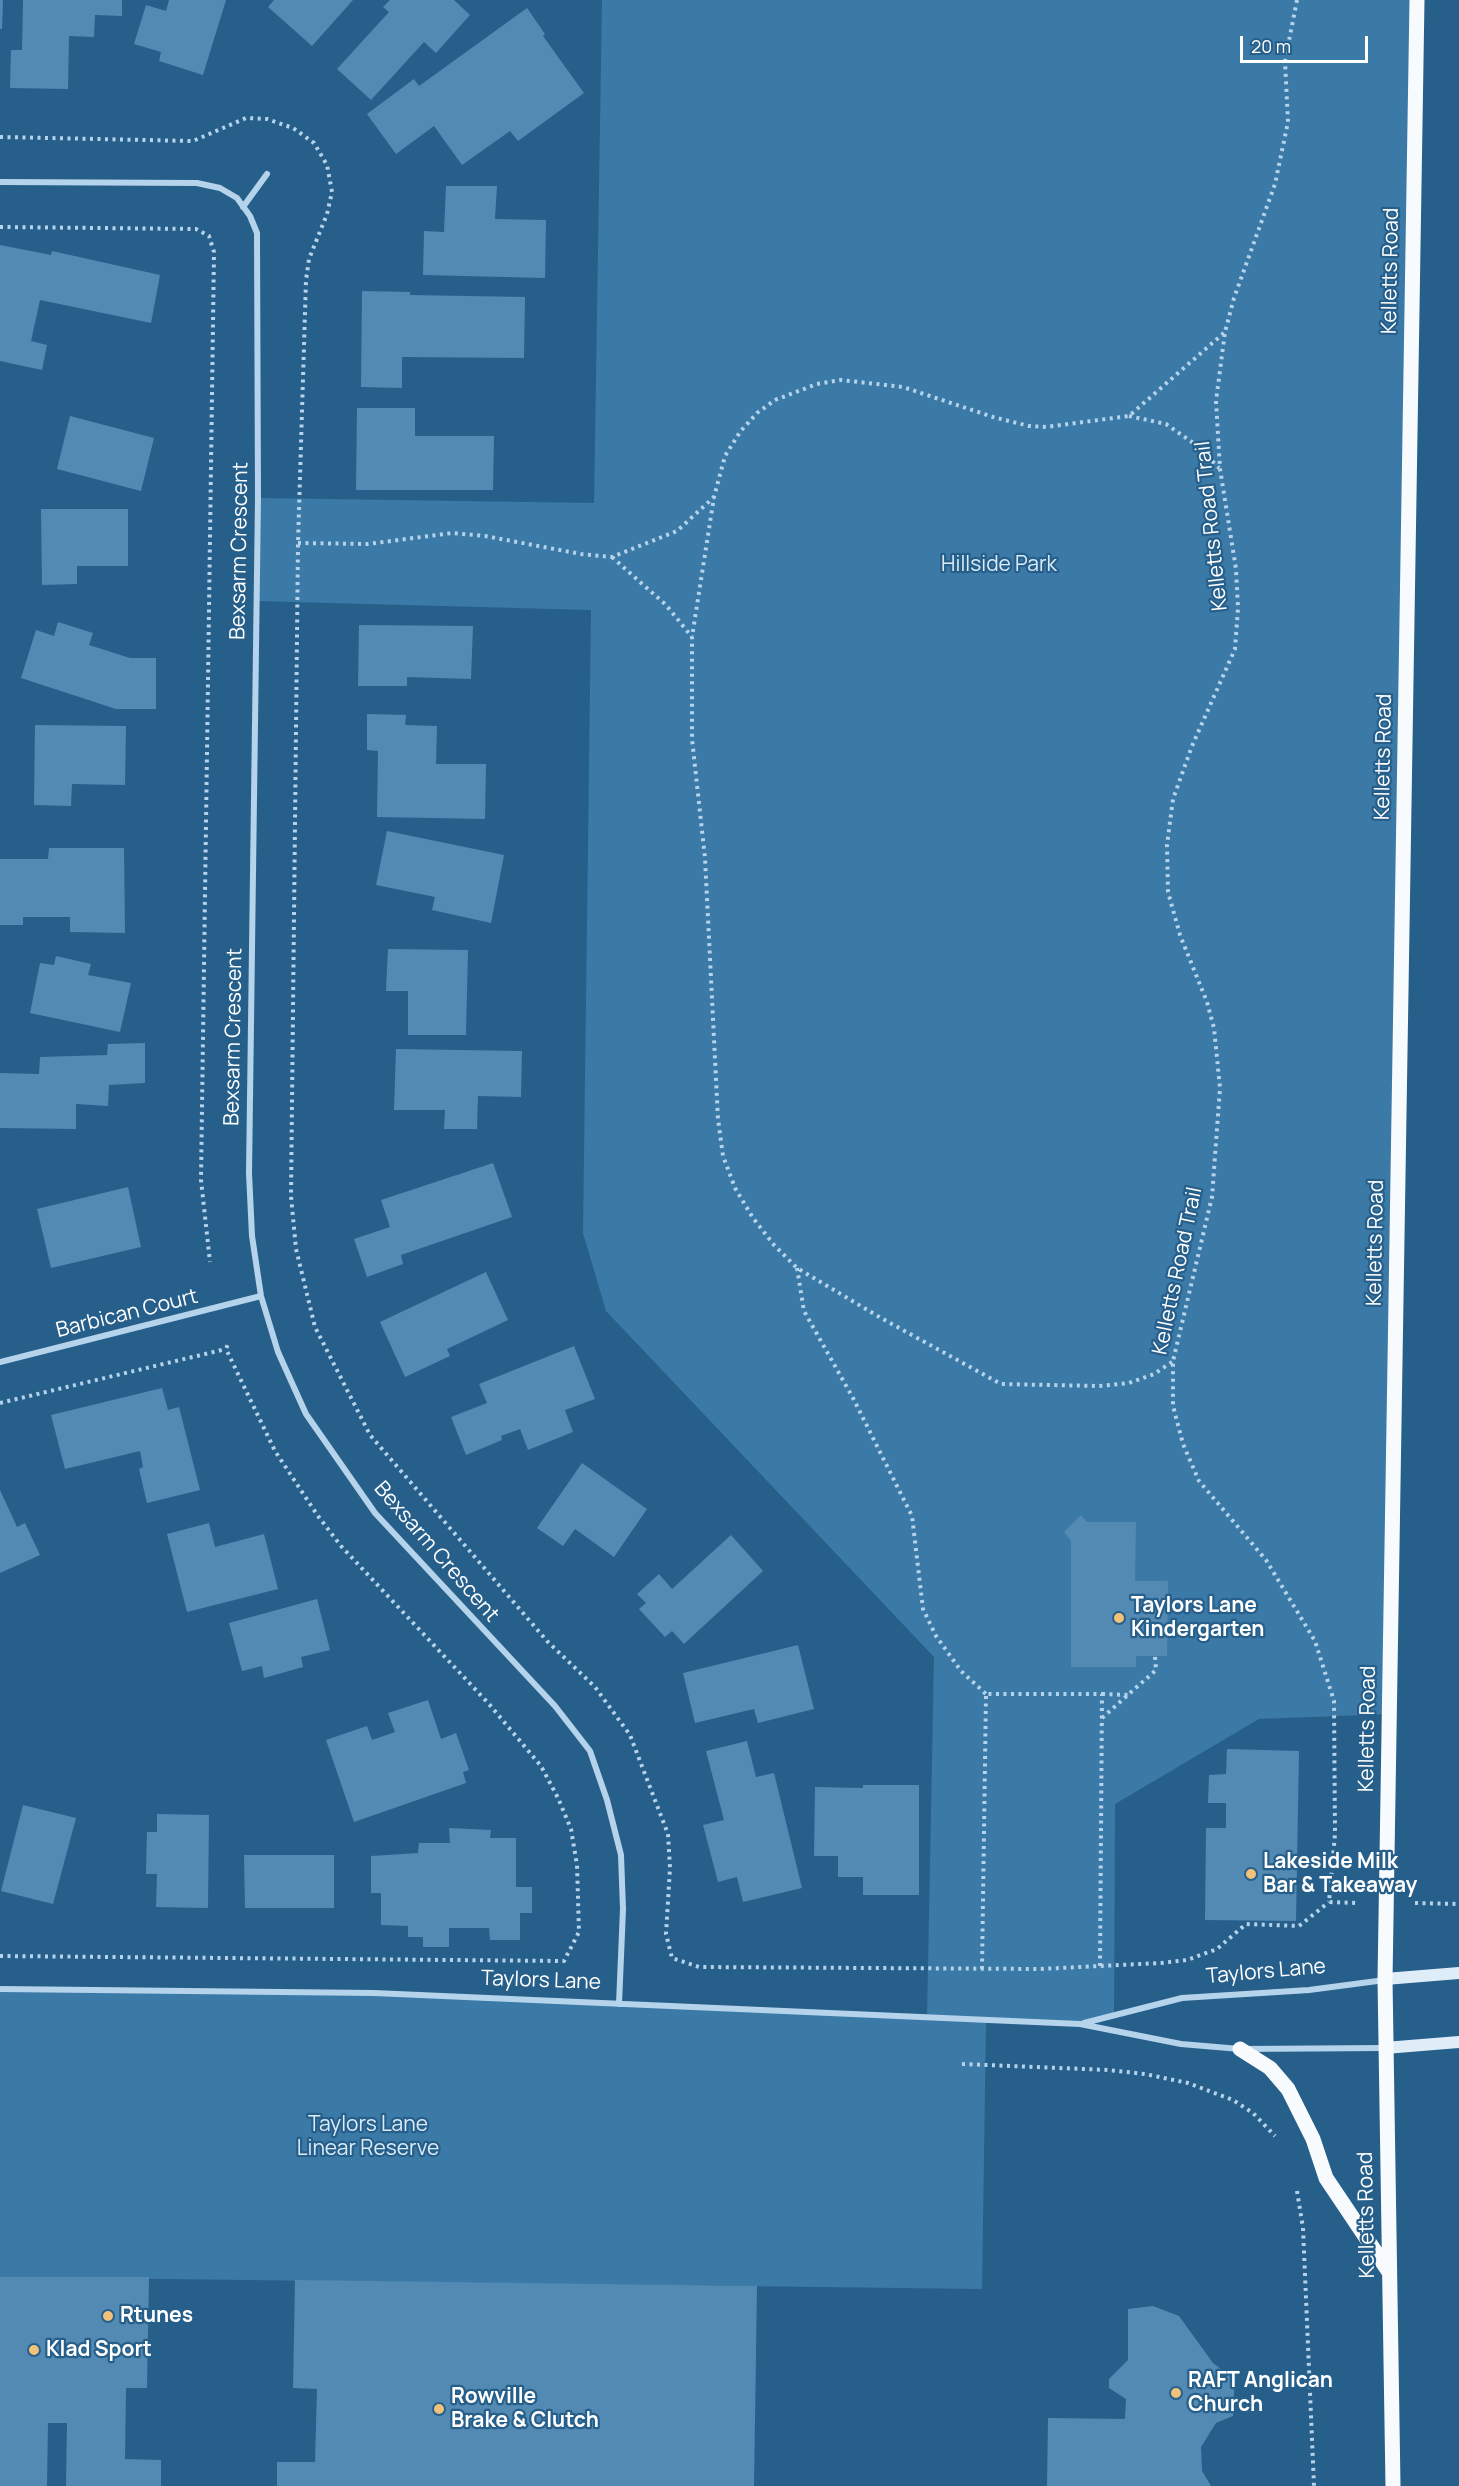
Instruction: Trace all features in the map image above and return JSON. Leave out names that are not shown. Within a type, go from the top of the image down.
[{"type":"main road","name":"Kelletts Road","points":[[1393,2486],[1385,1979],[1417,0]]},
{"type":"main road","name":"Taylors Lane","points":[[1385,1979],[1459,1973]]},
{"type":"main road","name":"Taylors Lane","points":[[1385,2048],[1459,2042]]},
{"type":"main road","points":[[1240,2049],[1270,2068],[1288,2089],[1313,2139],[1326,2178],[1389,2272]]},
{"type":"street","points":[[243,207],[267,174]]},
{"type":"street","name":"Bexsarm Crescent","points":[[0,182],[197,183],[220,188],[237,198],[257,233],[249,1173],[252,1236],[261,1296],[278,1352],[306,1414],[375,1513],[555,1706],[590,1751],[608,1800],[621,1855],[623,1909],[619,2004]]},
{"type":"street","name":"Barbican Court","points":[[0,1362],[261,1296]]},
{"type":"street","name":"Taylors Lane","points":[[1080,2024],[1182,1998],[1309,1990],[1385,1979]]},
{"type":"street","name":"Taylors Lane","points":[[0,1989],[374,1994],[619,2004],[1080,2024],[1181,2044],[1240,2049],[1385,2048]]},
{"type":"path","name":"Kelletts Road Trail","points":[[1297,0],[1285,61],[1288,122],[1275,184],[1234,298],[1225,332],[1216,401],[1220,469],[1236,569],[1238,608],[1235,649],[1192,746],[1173,799],[1167,845],[1168,892],[1180,935],[1214,1028],[1220,1088],[1209,1217],[1173,1361],[1173,1406],[1183,1444],[1199,1481],[1266,1560],[1315,1641],[1334,1701],[1335,1834],[1329,1902]]},
{"type":"path","points":[[0,228],[196,229],[209,236],[214,252],[201,1180],[210,1263]]},
{"type":"path","points":[[1129,416],[1225,332]]},
{"type":"path","points":[[1173,1361],[1154,1374],[1128,1383],[1099,1386],[1000,1384],[797,1268],[774,1245],[753,1218],[735,1188],[723,1156],[715,1076],[705,858],[692,739],[692,637],[714,497],[725,456],[746,426],[775,400],[817,384],[841,380],[903,387],[993,417],[1029,426],[1046,427],[1129,416],[1166,424],[1196,445],[1220,469]]},
{"type":"path","points":[[714,497],[677,531],[612,557],[581,554],[485,536],[452,533],[368,544],[298,543],[291,1196],[296,1249],[304,1290],[315,1327],[370,1435],[547,1641],[595,1687],[630,1735],[668,1834],[670,1868],[666,1934],[672,1958],[699,1966],[982,1969],[1100,1966],[1187,1960],[1217,1949],[1246,1924],[1299,1926],[1329,1902],[1459,1905]]},
{"type":"path","points":[[612,557],[666,605],[692,637]]},
{"type":"path","points":[[797,1268],[804,1311],[853,1398],[912,1516],[923,1609],[936,1636],[961,1671],[986,1694],[1128,1695]]},
{"type":"path","points":[[0,1956],[564,1960],[579,1932],[577,1865],[571,1829],[541,1766],[489,1704],[341,1546],[318,1516],[275,1451],[226,1349],[229,1341]]},
{"type":"path","points":[[0,1403],[226,1349]]},
{"type":"path","points":[[1102,1718],[1156,1670],[1155,1656]]},
{"type":"path","points":[[982,1969],[986,1694]]},
{"type":"path","points":[[1100,1966],[1102,1694]]},
{"type":"path","points":[[962,2064],[1108,2070],[1145,2074],[1188,2083],[1233,2100],[1253,2113],[1270,2129],[1281,2145]]},
{"type":"path","points":[[1295,2182],[1303,2228],[1314,2486]]},
{"type":"green space","name":"Hillside Park","points":[[602,0],[1417,0],[1390,1714],[1259,1719],[1115,1804],[1114,2016],[1080,2024],[986,2021],[982,2289],[0,2277],[0,1989],[374,1993],[927,2018],[934,1657],[606,1311],[583,1233],[591,610],[256,601],[258,498],[594,503]]},
{"type":"building","points":[[0,0],[3,0],[2,29],[0,29]]},
{"type":"building","points":[[23,0],[122,0],[122,16],[95,15],[94,37],[69,36],[68,89],[10,88],[11,50],[22,50]]},
{"type":"building","points":[[169,0],[226,0],[203,75],[159,61],[161,52],[134,44],[146,5],[166,11]]},
{"type":"building","points":[[274,0],[353,0],[312,46],[268,7]]},
{"type":"building","points":[[390,0],[454,0],[470,15],[436,53],[424,42],[371,100],[337,69],[389,12],[383,7]]},
{"type":"building","points":[[527,8],[545,34],[543,36],[584,93],[518,141],[510,131],[462,165],[434,126],[396,154],[367,114],[414,79],[419,86]]},
{"type":"building","points":[[446,186],[497,186],[495,219],[546,220],[545,278],[423,275],[424,231],[444,232]]},
{"type":"building","points":[[0,245],[51,255],[52,251],[160,275],[151,323],[40,300],[31,341],[47,345],[42,370],[0,361]]},
{"type":"building","points":[[362,291],[410,292],[410,295],[525,297],[524,358],[402,357],[402,388],[361,387]]},
{"type":"building","points":[[357,408],[415,408],[415,436],[494,436],[493,490],[356,490]]},
{"type":"building","points":[[70,416],[154,438],[141,491],[57,469]]},
{"type":"building","points":[[41,509],[128,509],[128,566],[77,566],[77,584],[42,585]]},
{"type":"building","points":[[58,622],[93,633],[89,645],[130,658],[156,658],[156,709],[116,709],[21,678],[36,630],[54,636]]},
{"type":"building","points":[[359,625],[473,626],[471,679],[407,677],[407,686],[358,686]]},
{"type":"building","points":[[367,714],[406,715],[405,725],[437,726],[436,764],[486,764],[485,819],[377,817],[378,751],[367,750]]},
{"type":"building","points":[[35,725],[126,726],[125,785],[72,784],[71,806],[34,805]]},
{"type":"building","points":[[387,831],[504,855],[491,923],[432,910],[435,897],[376,885]]},
{"type":"building","points":[[49,848],[124,848],[125,933],[70,932],[70,917],[23,917],[23,925],[0,925],[0,859],[48,859]]},
{"type":"building","points":[[388,949],[468,950],[466,1035],[408,1035],[408,991],[386,991]]},
{"type":"building","points":[[56,956],[91,964],[88,975],[131,983],[120,1032],[30,1013],[40,963],[54,965]]},
{"type":"building","points":[[145,1043],[145,1083],[109,1085],[108,1106],[76,1104],[76,1129],[0,1128],[0,1073],[39,1074],[40,1057],[107,1055],[108,1044]]},
{"type":"building","points":[[396,1049],[522,1051],[521,1097],[478,1096],[477,1129],[444,1129],[445,1110],[394,1110]]},
{"type":"building","points":[[493,1163],[512,1217],[401,1255],[403,1264],[367,1277],[354,1239],[390,1227],[381,1200]]},
{"type":"building","points":[[128,1187],[141,1247],[51,1268],[37,1209]]},
{"type":"building","points":[[486,1272],[508,1320],[447,1349],[450,1356],[405,1377],[380,1322]]},
{"type":"building","points":[[574,1346],[595,1399],[565,1410],[573,1432],[528,1450],[520,1429],[501,1436],[502,1440],[466,1455],[451,1417],[487,1403],[479,1384]]},
{"type":"building","points":[[162,1388],[168,1410],[179,1407],[200,1490],[147,1503],[139,1469],[143,1467],[140,1451],[65,1469],[51,1415]]},
{"type":"building","points":[[582,1463],[647,1509],[614,1557],[575,1529],[563,1546],[537,1528]]},
{"type":"building","points":[[0,1490],[17,1527],[25,1523],[40,1555],[0,1573]]},
{"type":"building","name":"Taylors Lane Kindergarten","points":[[1081,1515],[1087,1522],[1136,1522],[1135,1581],[1168,1581],[1167,1656],[1136,1656],[1136,1667],[1071,1667],[1071,1541],[1064,1532]]},
{"type":"building","points":[[209,1523],[215,1547],[264,1534],[278,1589],[187,1612],[167,1534]]},
{"type":"building","points":[[731,1535],[763,1571],[684,1644],[672,1631],[665,1637],[639,1609],[646,1603],[637,1594],[659,1574],[672,1589]]},
{"type":"building","points":[[317,1599],[330,1650],[301,1657],[303,1667],[264,1678],[262,1666],[242,1671],[229,1623]]},
{"type":"building","points":[[798,1645],[814,1709],[758,1723],[754,1709],[695,1723],[683,1673]]},
{"type":"building","points":[[428,1700],[441,1739],[456,1733],[469,1770],[463,1772],[466,1783],[354,1822],[326,1740],[367,1726],[372,1740],[395,1732],[388,1713]]},
{"type":"building","points":[[747,1741],[756,1777],[774,1773],[802,1888],[743,1902],[737,1877],[718,1882],[703,1825],[724,1820],[706,1751]]},
{"type":"building","name":"Lakeside Milk Bar & Takeaway","points":[[1227,1749],[1299,1751],[1296,1921],[1205,1920],[1206,1828],[1226,1828],[1226,1803],[1208,1803],[1209,1775],[1226,1774]]},
{"type":"building","points":[[863,1785],[919,1785],[919,1895],[863,1895],[863,1877],[838,1877],[838,1856],[814,1856],[815,1787],[863,1788]]},
{"type":"building","points":[[23,1805],[76,1818],[53,1904],[1,1891]]},
{"type":"building","points":[[157,1814],[209,1815],[208,1908],[156,1907],[157,1874],[146,1874],[147,1832],[157,1832]]},
{"type":"building","points":[[449,1828],[491,1830],[490,1838],[516,1838],[516,1887],[532,1887],[532,1913],[520,1913],[520,1940],[490,1940],[489,1928],[449,1928],[449,1947],[423,1947],[423,1937],[408,1937],[408,1926],[381,1925],[381,1893],[371,1893],[371,1856],[418,1853],[419,1843],[450,1843]]},
{"type":"building","points":[[244,1855],[334,1855],[334,1908],[245,1908]]},
{"type":"building","points":[[0,2277],[149,2277],[147,2388],[126,2388],[125,2459],[161,2460],[161,2486],[66,2486],[67,2423],[48,2423],[47,2486],[0,2486]]},
{"type":"building","points":[[295,2280],[757,2286],[754,2486],[277,2486],[277,2462],[315,2462],[317,2389],[293,2388]]},
{"type":"building","name":"RAFT Anglican Church","points":[[1153,2306],[1179,2316],[1213,2363],[1225,2372],[1235,2372],[1233,2416],[1216,2423],[1201,2447],[1202,2471],[1211,2486],[1047,2486],[1048,2418],[1125,2419],[1126,2399],[1109,2388],[1109,2379],[1128,2360],[1128,2309]]},
{"type":"place","name":"Taylors Lane Kindergarten","points":[[1119,1618]]},
{"type":"place","name":"Lakeside Milk Bar & Takeaway","points":[[1251,1874]]},
{"type":"place","name":"Rtunes","points":[[108,2316]]},
{"type":"place","name":"Klad Sport","points":[[34,2350]]},
{"type":"place","name":"RAFT Anglican Church","points":[[1176,2393]]},
{"type":"place","name":"Rowville Brake & Clutch","points":[[439,2409]]},
{"type":"park label","name":"Taylors Lane Linear Reserve","points":[[368,2137]]}]
